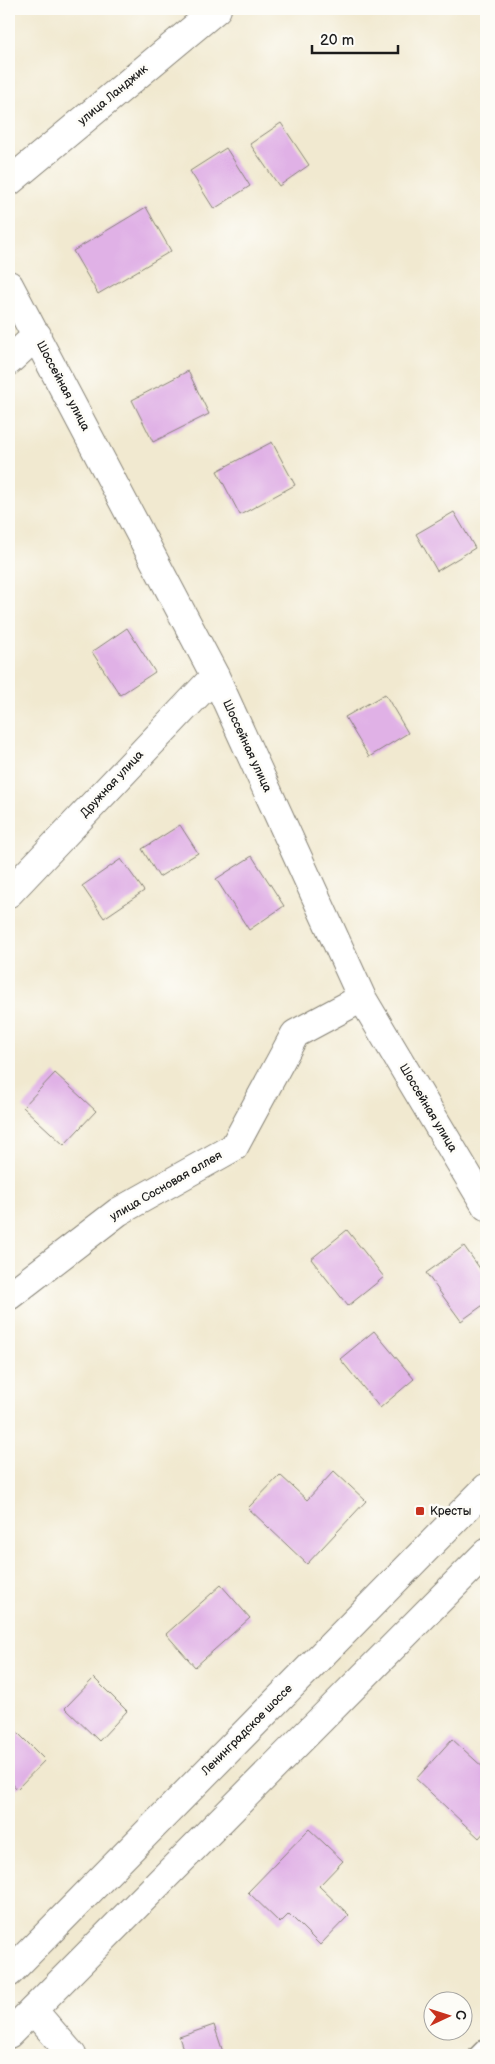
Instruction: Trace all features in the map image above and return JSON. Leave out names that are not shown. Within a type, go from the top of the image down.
[{"type":"main road","name":"улица Ланджик","points":[[9,182],[217,9]]},
{"type":"main road","name":"Шоссейная улица","points":[[9,285],[215,676],[362,998],[486,1206]]},
{"type":"main road","points":[[9,361],[37,335]]},
{"type":"main road","name":"Дружная улица","points":[[9,893],[215,676]]},
{"type":"main road","name":"улица Сосновая аллея","points":[[9,1296],[118,1212],[234,1147],[295,1034],[362,998]]},
{"type":"main road","name":"Ленинградское шоссе","points":[[9,1973],[486,1488]]},
{"type":"main road","points":[[9,2034],[486,1553]]},
{"type":"main road","points":[[33,2010],[72,2055]]},
{"type":"lane","points":[[477,2055],[486,2046]]},
{"type":"building","points":[[281,123],[309,165],[279,186],[250,144]]},
{"type":"building","points":[[226,148],[250,186],[214,209],[190,171]]},
{"type":"building","points":[[146,207],[171,251],[98,294],[73,251]]},
{"type":"building","points":[[188,371],[209,414],[153,442],[132,400]]},
{"type":"building","points":[[272,442],[295,485],[240,515],[217,471]]},
{"type":"building","points":[[454,512],[475,548],[437,571],[416,534]]},
{"type":"building","points":[[127,628],[155,672],[120,695],[92,652]]},
{"type":"building","points":[[385,694],[408,733],[369,757],[345,717]]},
{"type":"building","points":[[180,825],[198,853],[159,877],[142,849]]},
{"type":"building","points":[[252,856],[284,906],[249,930],[216,879]]},
{"type":"building","points":[[121,859],[144,891],[104,918],[82,886]]},
{"type":"building","points":[[55,1073],[96,1111],[64,1145],[23,1107]]},
{"type":"building","points":[[347,1230],[384,1277],[348,1306],[311,1259]]},
{"type":"building","points":[[464,1246],[486,1277],[486,1303],[461,1321],[426,1273]]},
{"type":"building","points":[[374,1331],[414,1379],[380,1408],[340,1359]]},
{"type":"building","points":[[334,1471],[366,1501],[307,1564],[248,1508],[280,1475],[307,1500]]},
{"type":"building","points":[[221,1585],[250,1618],[195,1667],[166,1634]]},
{"type":"building","points":[[94,1678],[127,1711],[99,1741],[65,1708]]},
{"type":"building","points":[[9,1724],[45,1760],[17,1789],[9,1780]]},
{"type":"building","points":[[452,1739],[486,1770],[486,1830],[479,1838],[416,1779]]},
{"type":"building","points":[[309,1829],[343,1861],[319,1886],[349,1915],[320,1945],[289,1914],[280,1923],[248,1892]]},
{"type":"building","points":[[214,2025],[224,2055],[185,2055],[179,2037]]},
{"type":"place","name":"Кресты","points":[[420,1511]]}]
